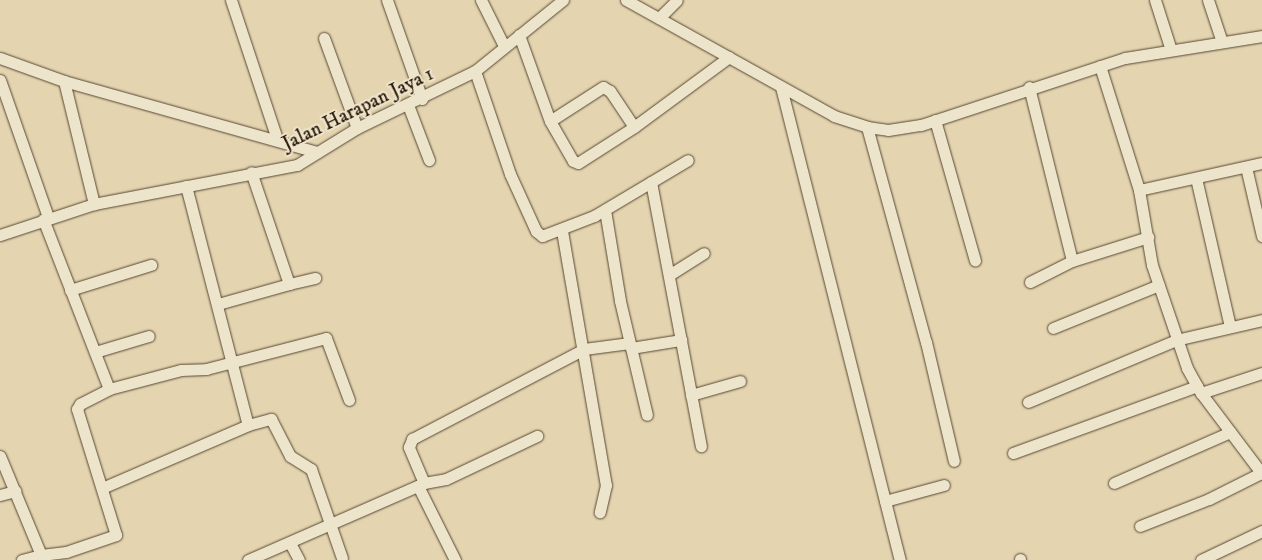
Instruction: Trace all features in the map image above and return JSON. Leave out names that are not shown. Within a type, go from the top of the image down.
[{"type":"street","points":[[231,0],[277,139]]},
{"type":"street","points":[[387,0],[422,99]]},
{"type":"street","points":[[481,0],[504,46]]},
{"type":"street","name":"Jalan Harapan Jaya 1","points":[[0,235],[46,218],[94,204],[251,172],[297,165],[357,128],[422,99],[474,71],[563,0]]},
{"type":"street","points":[[626,0],[834,116],[867,127],[888,130],[935,120],[1029,87],[1100,66],[1171,50],[1262,36]]},
{"type":"street","points":[[659,18],[677,0]]},
{"type":"street","points":[[1155,0],[1171,50]]},
{"type":"street","points":[[1208,0],[1222,42]]},
{"type":"street","points":[[518,35],[550,121],[573,162],[578,163],[634,127],[728,58]]},
{"type":"street","points":[[324,38],[357,128]]},
{"type":"street","points":[[0,58],[64,81],[277,139],[317,152]]},
{"type":"street","points":[[1100,66],[1139,190],[1159,285],[1176,340],[1199,389],[1262,474],[1209,499],[1140,526]]},
{"type":"street","points":[[474,71],[510,174],[536,231],[547,236],[562,231],[605,210],[688,160]]},
{"type":"street","points":[[0,80],[70,290],[109,389]]},
{"type":"street","points":[[64,81],[94,204]]},
{"type":"street","points":[[550,121],[603,87],[634,127]]},
{"type":"street","points":[[781,87],[900,560]]},
{"type":"street","points":[[1029,87],[1072,262]]},
{"type":"street","points":[[408,105],[429,160]]},
{"type":"street","points":[[935,120],[975,260]]},
{"type":"street","points":[[867,127],[926,342],[954,461]]},
{"type":"street","points":[[1139,190],[1262,164]]},
{"type":"street","points":[[1246,167],[1262,236]]},
{"type":"street","points":[[251,172],[289,284]]},
{"type":"street","points":[[1196,178],[1230,326]]},
{"type":"street","points":[[652,182],[701,446]]},
{"type":"street","points":[[186,186],[248,425]]},
{"type":"street","points":[[605,210],[630,345],[647,415]]},
{"type":"street","points":[[562,231],[584,349],[606,485],[600,512]]},
{"type":"street","points":[[1030,282],[1072,262],[1148,237]]},
{"type":"street","points":[[669,275],[704,253]]},
{"type":"street","points":[[70,290],[150,265]]},
{"type":"street","points":[[218,304],[315,278]]},
{"type":"street","points":[[1053,328],[1159,285]]},
{"type":"street","points":[[1028,402],[1176,340],[1262,320]]},
{"type":"street","points":[[94,352],[149,336]]},
{"type":"street","points":[[22,560],[41,555],[67,556],[116,535],[77,409],[80,404],[109,389],[181,370],[206,369],[326,338],[349,400]]},
{"type":"street","points":[[455,560],[421,484],[410,441],[584,349],[681,340]]},
{"type":"street","points":[[1012,453],[1199,389],[1262,373]]},
{"type":"street","points":[[691,396],[740,382]]},
{"type":"street","points":[[102,488],[248,425],[265,419],[274,421],[290,456],[311,469],[332,523],[342,558]]},
{"type":"street","points":[[1114,483],[1230,432]]},
{"type":"street","points":[[248,560],[421,484],[446,479],[537,436]]},
{"type":"street","points":[[0,456],[41,555]]},
{"type":"street","points":[[885,501],[944,485]]},
{"type":"street","points":[[0,495],[15,491]]},
{"type":"street","points":[[1201,560],[1262,531]]},
{"type":"street","points":[[290,543],[299,560]]}]
